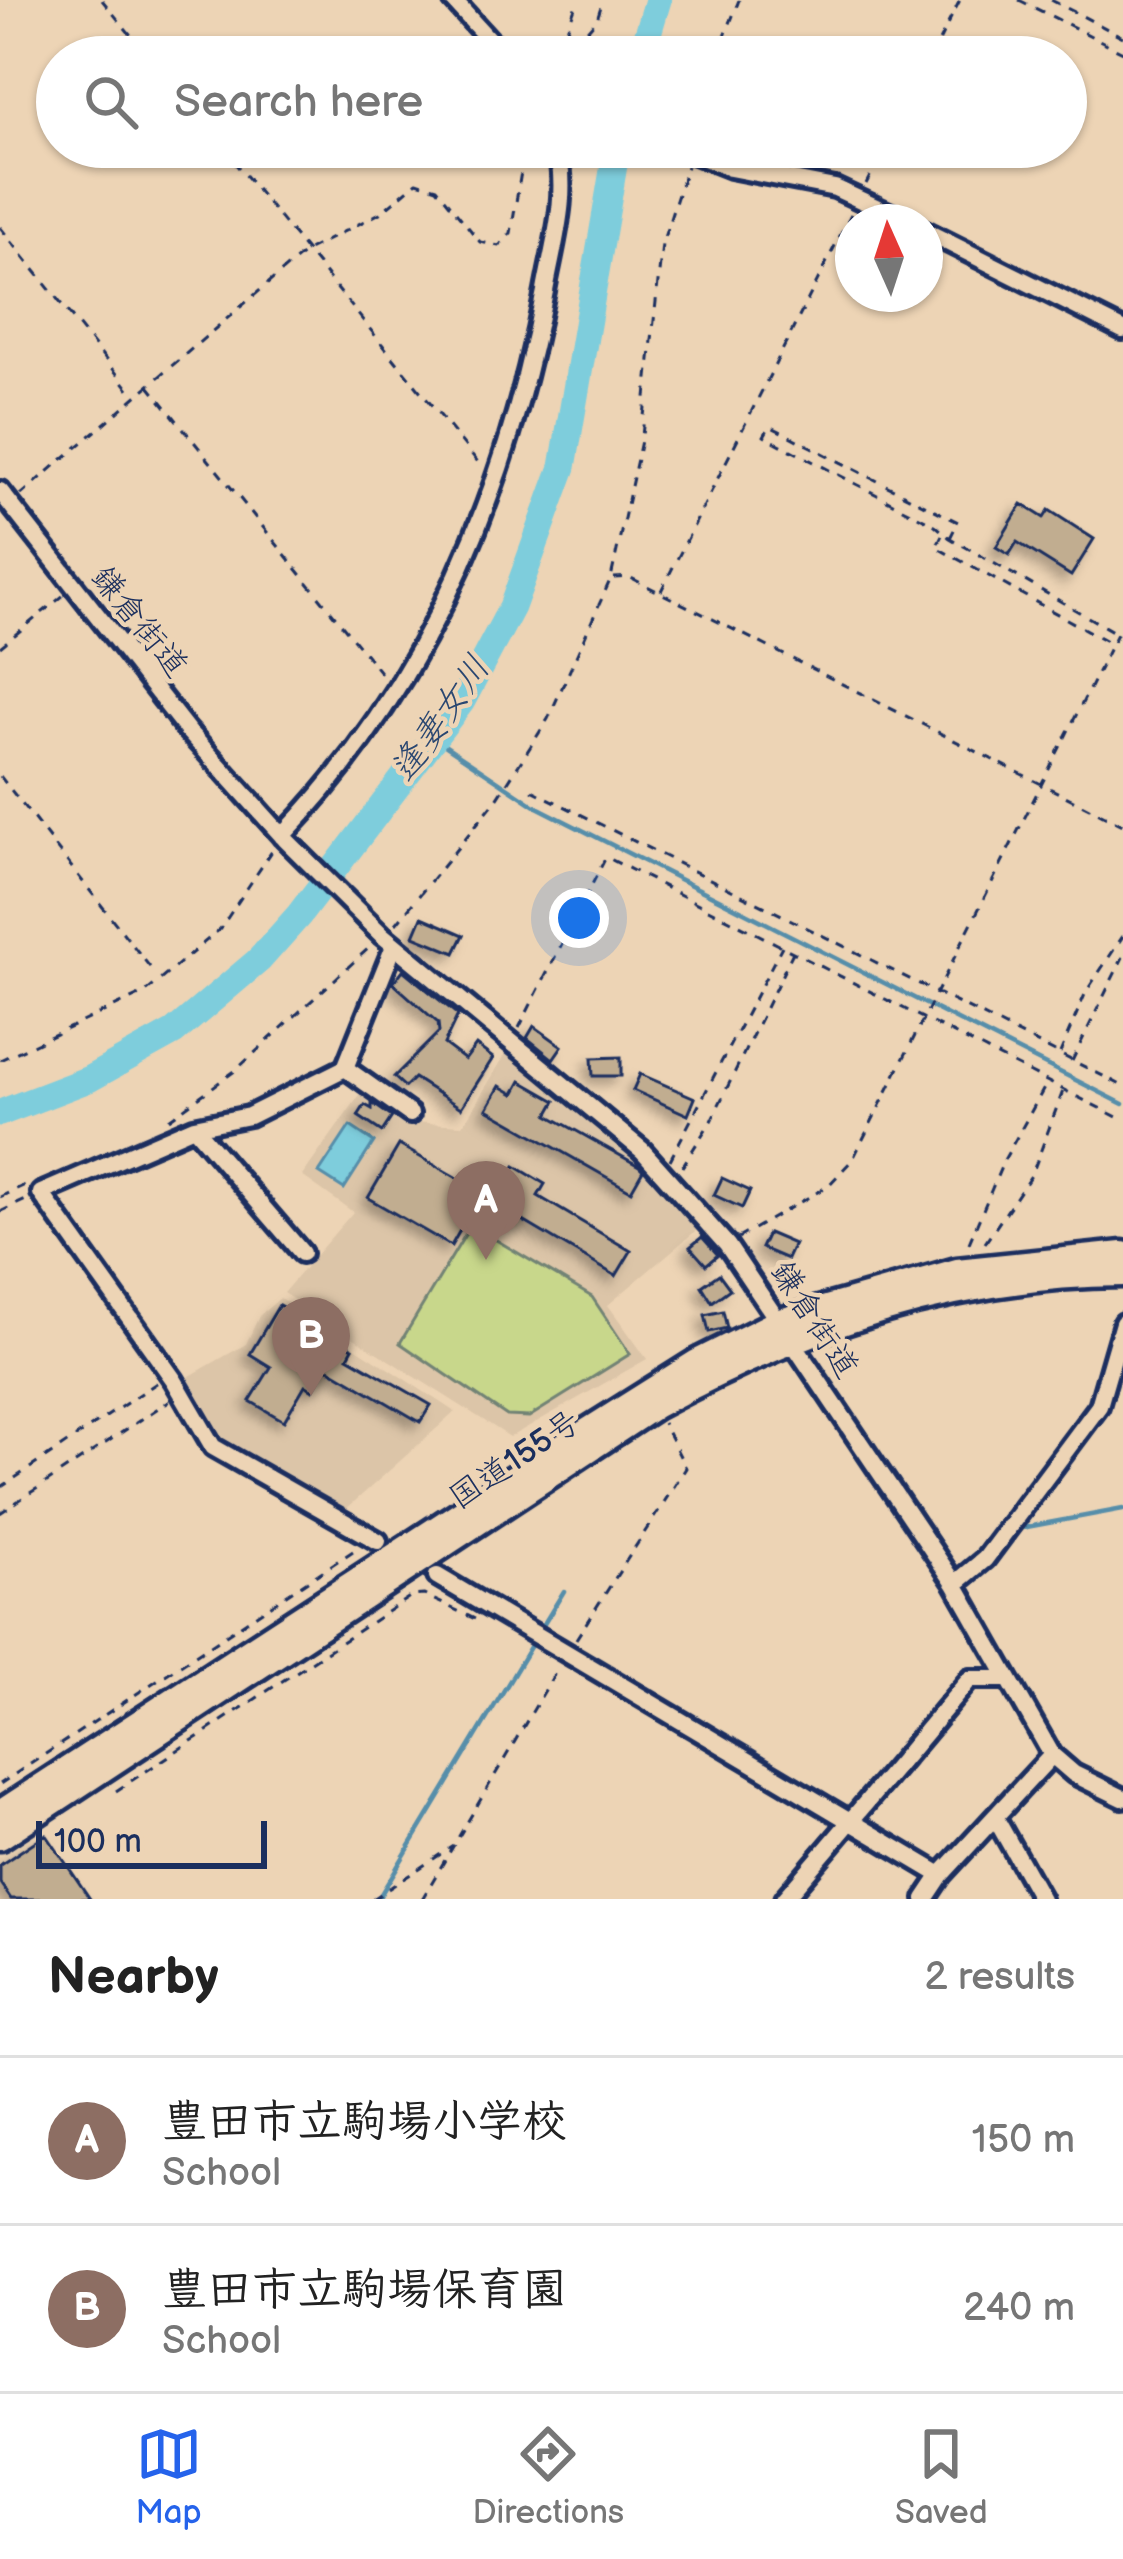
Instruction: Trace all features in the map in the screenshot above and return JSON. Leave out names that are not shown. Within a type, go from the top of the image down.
[{"type":"highway","name":"国道155号","points":[[0,1813],[697,1362],[957,1271],[1123,1255]]},
{"type":"highway","name":"国道155号","points":[[0,1837],[655,1406],[783,1331],[913,1298],[1002,1283],[1123,1274]]},
{"type":"street","points":[[453,0],[485,36]]},
{"type":"street","points":[[283,838],[344,772],[396,691],[464,563],[497,485],[530,370],[566,183],[562,168]]},
{"type":"street","points":[[750,168],[872,204]]},
{"type":"street","points":[[943,240],[1123,330]]},
{"type":"street","name":"鎌倉街道","points":[[5,498],[187,730],[283,838],[385,938],[664,1176],[727,1245],[955,1584],[1052,1755],[1074,1774],[1123,1798]]},
{"type":"street","points":[[375,1539],[212,1447],[176,1384],[39,1186],[194,1127],[249,1116],[345,1068],[385,938]]},
{"type":"street","points":[[345,1068],[410,1114]]},
{"type":"street","points":[[194,1127],[302,1253]]},
{"type":"street","points":[[955,1584],[985,1559],[1099,1406],[1123,1323]]},
{"type":"street","points":[[437,1576],[941,1875]]},
{"type":"street","points":[[784,1899],[852,1825],[875,1790],[970,1679],[1007,1678]]},
{"type":"street","points":[[925,1899],[941,1875],[1052,1755]]},
{"type":"street","points":[[996,1819],[1041,1899]]},
{"type":"path","points":[[102,0],[132,36]]},
{"type":"path","points":[[563,36],[578,0]]},
{"type":"path","points":[[582,36],[597,20],[603,0]]},
{"type":"path","points":[[726,36],[739,0]]},
{"type":"path","points":[[942,36],[960,0]]},
{"type":"path","points":[[1019,0],[1123,52]]},
{"type":"path","points":[[1051,0],[1123,37]]},
{"type":"path","points":[[239,168],[497,485]]},
{"type":"path","points":[[5,498],[135,397],[306,251],[380,212],[417,182],[437,188],[480,242],[499,246],[511,233],[522,168]]},
{"type":"path","points":[[158,1128],[236,1070],[385,938],[511,778],[548,719],[611,578],[642,436],[662,244],[680,168]]},
{"type":"path","points":[[660,593],[875,168]]},
{"type":"path","points":[[0,226],[135,397]]},
{"type":"path","points":[[148,384],[396,691]]},
{"type":"path","points":[[950,538],[958,522],[770,426],[764,436],[935,525],[942,534],[1116,632]]},
{"type":"path","points":[[942,534],[936,547],[1111,644]]},
{"type":"path","points":[[611,578],[629,578],[1123,825]]},
{"type":"path","points":[[0,647],[73,588]]},
{"type":"path","points":[[727,1245],[842,1175],[1123,622]]},
{"type":"path","points":[[0,776],[153,971]]},
{"type":"path","points":[[532,790],[1123,1086]]},
{"type":"path","points":[[0,1060],[146,992],[220,929],[283,838]]},
{"type":"path","points":[[509,1043],[606,857],[924,1013],[1123,1120]]},
{"type":"path","points":[[1060,1053],[1087,992],[1123,936]]},
{"type":"path","points":[[664,1176],[783,945]]},
{"type":"path","points":[[664,1176],[711,1121],[794,950]]},
{"type":"path","points":[[1072,1061],[1123,956]]},
{"type":"path","points":[[970,1243],[1004,1160],[1048,1081]]},
{"type":"path","points":[[985,1243],[1032,1174],[1064,1089]]},
{"type":"path","points":[[0,1197],[39,1186]]},
{"type":"path","points":[[0,1212],[39,1186]]},
{"type":"path","points":[[0,1488],[176,1384]]},
{"type":"path","points":[[0,1513],[176,1384]]},
{"type":"path","points":[[422,1899],[566,1654],[686,1468],[655,1406]]},
{"type":"path","points":[[0,1784],[375,1539]]},
{"type":"path","points":[[116,1791],[411,1596],[424,1595],[484,1623]]},
{"type":"path","points":[[373,1899],[454,1845]]},
{"type":"shaded area","points":[[508,1050],[649,1164],[699,1228],[608,1305],[647,1359],[510,1437],[283,1293],[353,1212],[302,1176],[364,1089],[412,1122],[463,1125]]},
{"type":"shaded area","points":[[280,1298],[455,1412],[345,1510],[222,1442],[183,1380],[246,1344],[259,1316]]},
{"type":"green space","points":[[471,1225],[592,1297],[630,1354],[529,1417],[507,1416],[400,1343]]},
{"type":"water","points":[[350,1126],[374,1142],[344,1189],[319,1173]]},
{"type":"building","points":[[1022,504],[1044,518],[1049,510],[1094,539],[1071,576],[1017,542],[1009,555],[996,547]]},
{"type":"building","points":[[422,917],[464,935],[455,953],[414,936]]},
{"type":"building","points":[[403,970],[458,1015],[444,1044],[465,1060],[476,1045],[493,1058],[461,1108],[414,1078],[405,1087],[394,1077],[439,1032],[438,1023],[393,983]]},
{"type":"building","points":[[534,1026],[562,1046],[553,1059],[527,1038]]},
{"type":"building","points":[[621,1057],[621,1076],[593,1076],[592,1058]]},
{"type":"building","points":[[640,1074],[695,1098],[688,1115],[633,1090]]},
{"type":"building","points":[[521,1081],[556,1101],[548,1115],[643,1170],[631,1191],[487,1109],[500,1086],[514,1094]]},
{"type":"building","points":[[372,1103],[392,1117],[382,1132],[358,1116],[365,1105],[372,1109]]},
{"type":"building","points":[[399,1145],[482,1192],[451,1246],[368,1198]]},
{"type":"building","points":[[515,1166],[545,1184],[538,1196],[631,1251],[616,1276],[493,1203]]},
{"type":"building","points":[[722,1178],[750,1191],[742,1208],[714,1195]]},
{"type":"building","points":[[768,1233],[794,1244],[787,1259],[761,1248]]},
{"type":"building","points":[[702,1237],[718,1255],[706,1265],[690,1247]]},
{"type":"building","points":[[719,1274],[730,1289],[712,1302],[702,1286]]},
{"type":"building","points":[[279,1305],[353,1348],[348,1357],[431,1405],[420,1422],[326,1367],[313,1390],[305,1385],[284,1421],[250,1401],[271,1367],[250,1354]]},
{"type":"building","points":[[723,1311],[727,1328],[709,1332],[705,1315]]},
{"type":"building","points":[[46,1834],[90,1899],[11,1899],[0,1883],[0,1865]]},
{"type":"waterway","name":"逢妻女川","points":[[647,36],[658,0]]},
{"type":"waterway","name":"逢妻女川","points":[[0,1113],[89,1079],[174,1032],[259,960],[299,915],[462,701],[512,607],[563,467],[613,168]]},
{"type":"waterway","points":[[437,740],[537,807],[1123,1104]]},
{"type":"waterway","points":[[1016,1529],[1123,1509]]},
{"type":"waterway","points":[[539,1632],[564,1591]]},
{"type":"waterway","points":[[378,1899],[533,1642]]},
{"type":"place","name":"豊田市立駒場小学校","points":[[486,1260]]},
{"type":"place","name":"豊田市立駒場保育園","points":[[311,1396]]}]
